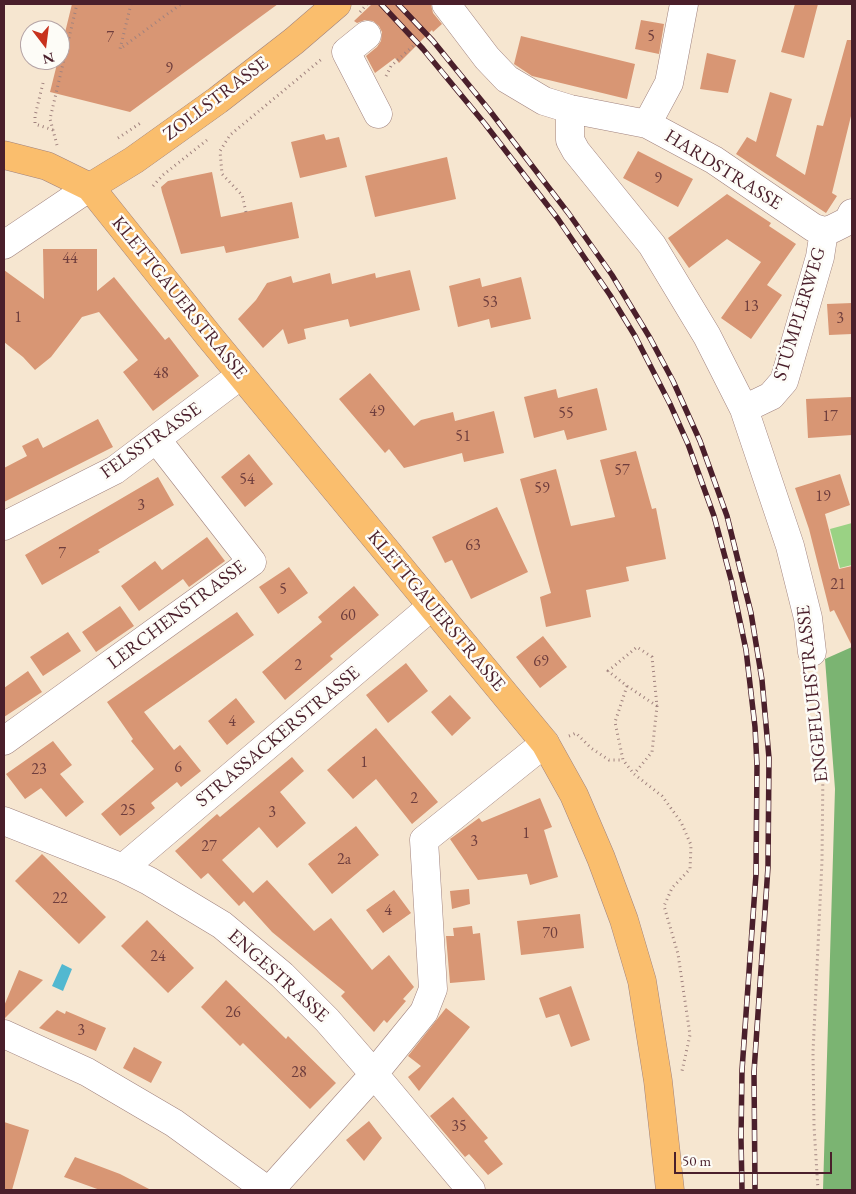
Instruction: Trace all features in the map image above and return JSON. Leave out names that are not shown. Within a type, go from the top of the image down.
[{"type":"main road","name":"ZOLLSTRASSE","points":[[90,187],[134,160],[218,100],[337,4]]},
{"type":"main road","name":"KLETTGAUERSTRASSE","points":[[4,155],[47,166],[90,187],[241,375],[432,606],[556,740],[574,794],[624,920],[645,995],[658,1081],[670,1190]]},
{"type":"street","name":"HARDSTRASSE","points":[[446,4],[486,58],[506,79],[544,101],[647,124],[714,160],[814,228],[824,231]]},
{"type":"street","points":[[647,124],[669,83],[684,4]]},
{"type":"street","points":[[367,35],[346,52],[378,114]]},
{"type":"street","name":"ENGEFLUHSTRASSE","points":[[570,108],[570,140],[652,245],[707,336],[744,409],[790,546],[808,618],[812,652]]},
{"type":"street","points":[[4,245],[90,187]]},
{"type":"street","points":[[824,231],[848,221],[852,213]]},
{"type":"street","name":"STÜMPLERWEG","points":[[744,409],[771,396],[784,381],[820,257],[824,231]]},
{"type":"street","name":"FELSSTRASSE","points":[[4,526],[115,470],[241,375]]},
{"type":"street","name":"LERCHENSTRASSE","points":[[4,741],[252,562],[157,440]]},
{"type":"street","name":"STRASSACKERSTRASSE","points":[[123,868],[432,606]]},
{"type":"street","points":[[4,1034],[87,1072],[174,1123],[269,1190],[374,1074],[424,1012],[433,989],[424,840],[556,740]]},
{"type":"street","name":"ENGESTRASSE","points":[[4,822],[123,868],[149,881],[222,925],[282,974],[327,1020],[471,1190]]},
{"type":"path","points":[[57,145],[50,119],[77,4]]},
{"type":"path","points":[[131,4],[120,50],[181,4]]},
{"type":"path","points":[[384,81],[390,66],[413,46]]},
{"type":"path","points":[[246,212],[242,194],[222,174],[220,151],[230,135],[319,62],[328,52]]},
{"type":"path","points":[[43,83],[35,116],[35,124],[53,130]]},
{"type":"path","points":[[153,186],[163,175],[209,139]]},
{"type":"path","points":[[634,774],[652,752],[657,706],[652,657],[637,647],[608,671],[657,706]]},
{"type":"path","name":"ENGEFLUHSTRASSE","points":[[812,652],[823,765],[822,861],[813,1052],[814,1126],[818,1190]]},
{"type":"path","points":[[627,686],[615,722],[623,760],[634,774],[662,796],[681,822],[691,846],[690,869],[672,888],[664,906],[678,954],[690,1035],[680,1080],[658,1081]]},
{"type":"path","points":[[556,740],[576,733],[590,748],[608,760],[623,760]]},
{"type":"green space","points":[[852,523],[852,565],[840,568],[830,529]]},
{"type":"green space","points":[[852,647],[852,1190],[823,1190],[835,789],[825,659]]},
{"type":"water","points":[[62,964],[72,969],[63,991],[52,986]]},
{"type":"building","points":[[72,4],[278,4],[130,112],[50,92],[56,70],[70,70],[70,20],[68,20]]},
{"type":"building","points":[[372,4],[431,4],[433,13],[442,24],[433,32],[432,30],[399,63],[395,58],[375,73],[366,56],[381,41],[382,32],[373,21],[365,20],[357,23],[354,21]]},
{"type":"building","points":[[795,4],[818,4],[804,58],[781,52]]},
{"type":"building","points":[[641,20],[664,24],[659,54],[635,49]]},
{"type":"building","points":[[521,36],[635,64],[627,99],[532,76],[514,64]]},
{"type":"building","points":[[847,40],[852,40],[852,112],[832,193],[837,196],[826,213],[736,154],[747,137],[756,142],[770,92],[792,99],[776,156],[805,175],[817,125],[823,126]]},
{"type":"building","points":[[707,53],[736,60],[728,93],[700,89]]},
{"type":"building","points":[[324,134],[326,140],[339,137],[347,167],[300,178],[291,142]]},
{"type":"building","points":[[638,151],[693,179],[678,207],[623,178]]},
{"type":"building","points":[[447,157],[456,199],[375,217],[365,176]]},
{"type":"building","points":[[212,172],[221,217],[292,202],[299,238],[226,253],[224,246],[181,254],[161,187],[168,181]]},
{"type":"building","points":[[727,194],[771,223],[769,226],[796,244],[767,285],[782,295],[751,339],[721,318],[761,262],[727,239],[689,268],[668,238]]},
{"type":"building","points":[[43,249],[97,249],[97,291],[114,277],[165,340],[169,337],[199,376],[153,411],[123,372],[138,360],[99,312],[82,317],[51,357],[35,370],[23,357],[4,342],[4,270],[44,299]]},
{"type":"building","points":[[410,270],[420,310],[350,327],[348,319],[304,329],[306,339],[288,344],[283,329],[263,348],[238,319],[256,300],[267,283],[291,276],[293,283],[330,273],[332,284],[375,273],[376,278]]},
{"type":"building","points":[[521,277],[531,319],[491,328],[489,319],[458,327],[449,286],[480,278],[482,287]]},
{"type":"building","points":[[852,303],[852,334],[829,335],[827,304]]},
{"type":"building","points":[[370,373],[414,426],[421,420],[453,412],[455,421],[494,411],[504,453],[464,462],[462,453],[404,468],[389,449],[385,453],[339,399]]},
{"type":"building","points":[[597,388],[607,430],[567,440],[564,430],[534,438],[524,397],[556,389],[558,398]]},
{"type":"building","points":[[852,397],[852,435],[808,438],[806,399]]},
{"type":"building","points":[[98,419],[113,447],[4,502],[4,468],[27,456],[22,446],[38,438],[43,448]]},
{"type":"building","points":[[636,451],[652,509],[656,508],[666,559],[626,567],[629,581],[586,590],[591,617],[546,627],[540,597],[551,593],[520,479],[556,469],[571,526],[615,517],[600,460]]},
{"type":"building","points":[[249,454],[273,484],[245,507],[221,477]]},
{"type":"building","points":[[840,474],[850,505],[825,514],[839,569],[852,566],[852,646],[834,610],[830,612],[809,529],[795,488]]},
{"type":"building","points":[[158,477],[174,505],[98,550],[100,552],[42,585],[25,555]]},
{"type":"building","points":[[497,507],[528,572],[471,599],[452,560],[445,563],[432,537]]},
{"type":"building","points":[[207,537],[225,561],[189,587],[183,579],[139,611],[121,586],[155,561],[162,570]]},
{"type":"building","points":[[289,567],[308,593],[278,614],[259,587]]},
{"type":"building","points":[[354,586],[379,615],[330,656],[333,659],[285,700],[262,672],[322,622],[318,617]]},
{"type":"building","points":[[120,606],[134,626],[96,652],[82,632]]},
{"type":"building","points":[[237,612],[254,635],[144,712],[174,750],[180,745],[201,771],[181,787],[177,782],[151,803],[155,808],[120,836],[101,814],[154,769],[131,741],[133,739],[107,702]]},
{"type":"building","points":[[68,632],[81,651],[43,676],[30,657]]},
{"type":"building","points":[[543,636],[567,667],[540,688],[516,657]]},
{"type":"building","points":[[406,663],[428,691],[388,723],[366,695]]},
{"type":"building","points":[[28,671],[42,692],[4,717],[4,688]]},
{"type":"building","points":[[450,695],[471,718],[452,736],[431,712]]},
{"type":"building","points":[[236,698],[255,722],[227,745],[208,721]]},
{"type":"building","points":[[376,728],[438,802],[412,824],[376,779],[353,799],[327,770]]},
{"type":"building","points":[[53,741],[72,765],[60,774],[84,802],[66,817],[41,788],[25,799],[6,774]]},
{"type":"building","points":[[292,757],[304,771],[280,792],[306,823],[277,848],[259,827],[222,860],[253,893],[267,880],[314,931],[331,918],[372,970],[389,955],[414,987],[403,999],[406,1001],[387,1023],[384,1020],[374,1032],[341,996],[345,992],[272,932],[244,901],[239,906],[208,873],[201,879],[175,851],[217,814],[220,817]]},
{"type":"building","points":[[540,798],[552,827],[544,830],[558,877],[530,885],[527,874],[478,880],[450,839],[479,818],[482,822]]},
{"type":"building","points":[[356,826],[379,855],[332,894],[308,864]]},
{"type":"building","points":[[42,854],[106,917],[79,944],[15,881]]},
{"type":"building","points":[[469,889],[470,904],[452,909],[450,891]]},
{"type":"building","points":[[394,890],[411,913],[383,933],[366,910]]},
{"type":"building","points":[[580,914],[584,948],[521,955],[517,921]]},
{"type":"building","points":[[147,920],[194,968],[168,993],[121,946]]},
{"type":"building","points":[[472,926],[473,934],[480,933],[485,980],[450,983],[446,936],[454,936],[453,928]]},
{"type":"building","points":[[19,970],[43,980],[4,1019],[4,1006]]},
{"type":"building","points":[[226,980],[286,1039],[288,1036],[336,1083],[310,1109],[243,1043],[240,1046],[201,1007]]},
{"type":"building","points":[[571,986],[590,1040],[571,1047],[559,1014],[546,1018],[539,998]]},
{"type":"building","points":[[446,1008],[470,1027],[419,1091],[408,1077],[421,1066],[408,1056]]},
{"type":"building","points":[[57,1010],[65,1014],[66,1011],[106,1028],[96,1051],[39,1028]]},
{"type":"building","points":[[134,1047],[162,1062],[151,1083],[123,1068]]},
{"type":"building","points":[[453,1097],[488,1138],[484,1141],[503,1164],[488,1175],[469,1154],[465,1157],[430,1116]]},
{"type":"building","points":[[369,1121],[382,1138],[364,1161],[346,1140]]},
{"type":"building","points":[[4,1122],[29,1130],[12,1190],[4,1190]]},
{"type":"building","points":[[75,1157],[120,1174],[151,1190],[100,1190],[64,1177]]},
{"type":"railway","points":[[381,4],[423,49],[485,124],[558,219],[610,295],[635,336],[670,404],[688,444],[714,516],[732,583],[746,650],[755,727],[757,765],[756,874],[742,1070],[742,1190]]},
{"type":"railway","points":[[398,4],[433,41],[490,111],[569,214],[612,275],[650,338],[673,381],[700,441],[727,516],[751,613],[762,680],[769,758],[768,867],[754,1072],[755,1190]]}]
